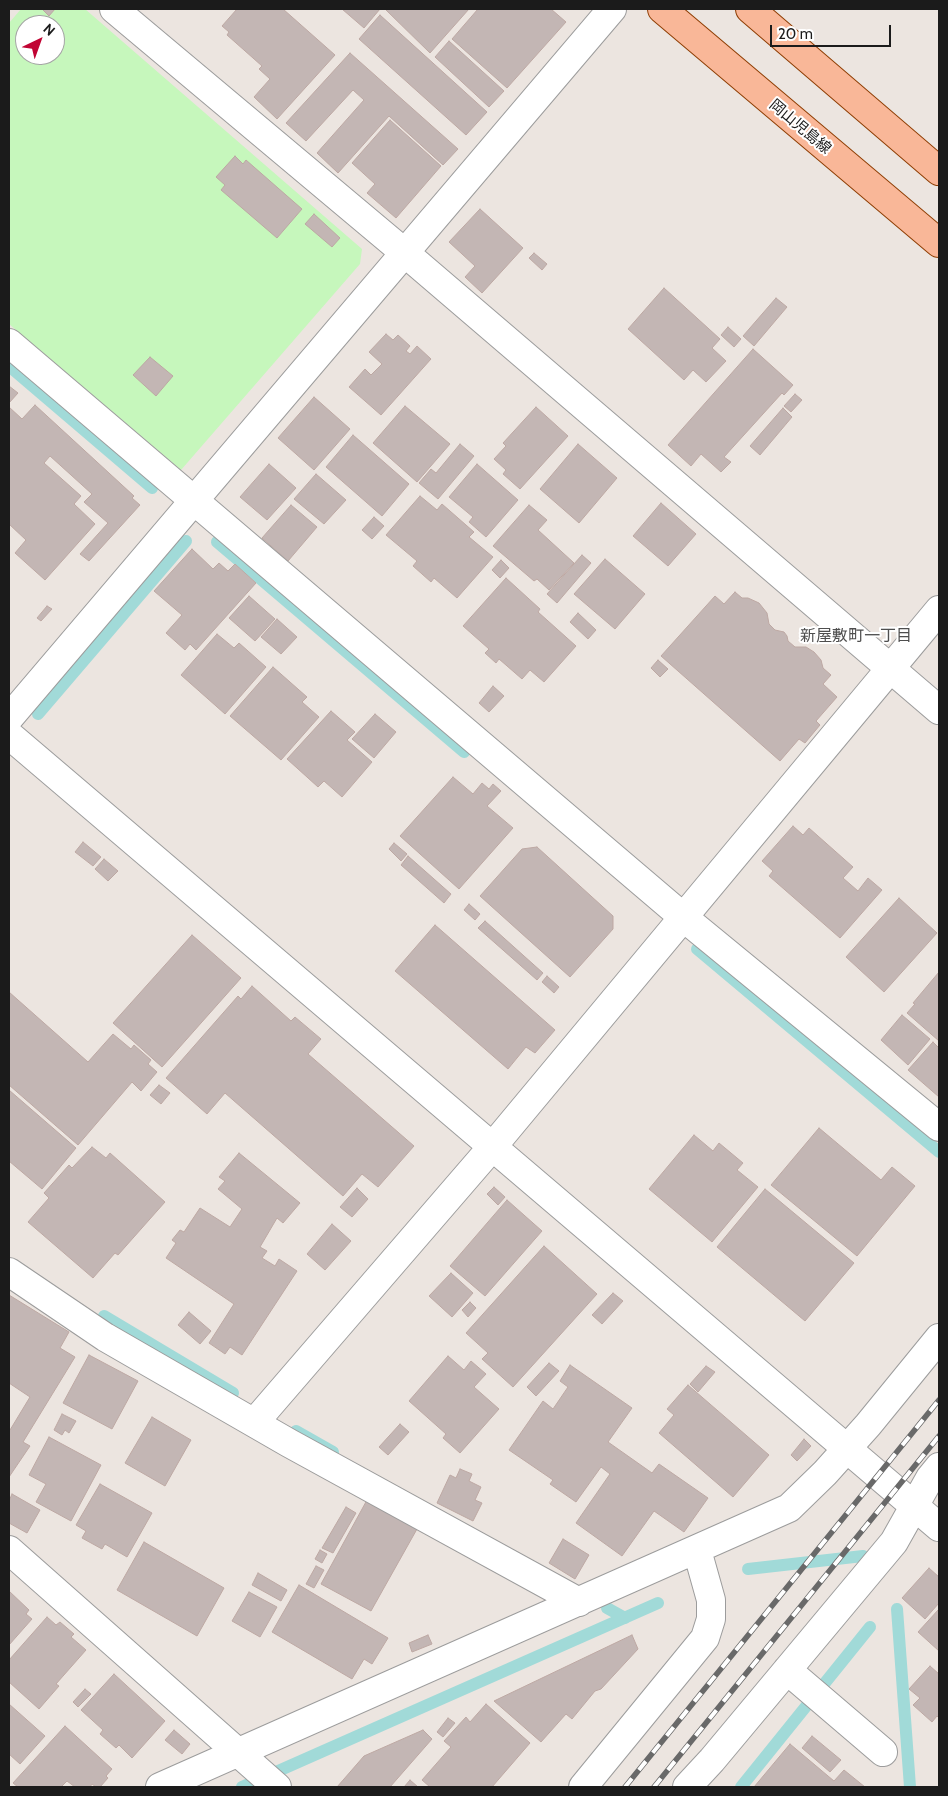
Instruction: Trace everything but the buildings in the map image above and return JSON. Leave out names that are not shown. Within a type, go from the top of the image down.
[{"type":"main road","name":"岡山児島線","points":[[662,9],[939,244]]},
{"type":"main road","points":[[750,9],[939,170]]},
{"type":"street","points":[[114,9],[405,253],[939,710]]},
{"type":"street","points":[[9,718],[612,9]]},
{"type":"street","points":[[9,343],[683,917],[939,1126]]},
{"type":"street","points":[[254,1423],[493,1146],[939,610]]},
{"type":"street","points":[[9,735],[939,1527]]},
{"type":"street","points":[[9,1272],[105,1337],[254,1423],[579,1602]]},
{"type":"street","points":[[160,1787],[246,1760],[579,1602],[789,1508],[847,1448],[939,1338]]},
{"type":"street","points":[[687,1787],[712,1760],[894,1542],[930,1478],[939,1467]]},
{"type":"street","points":[[9,1550],[277,1787]]},
{"type":"street","points":[[583,1787],[705,1638],[711,1619],[711,1600],[697,1550]]},
{"type":"street","points":[[787,1670],[883,1752]]},
{"type":"green space","points":[[21,9],[85,9],[362,249],[360,264],[181,470],[9,324],[9,23],[15,16],[15,65],[65,65],[65,15],[16,15]]},
{"type":"waterway","points":[[9,366],[152,488]]},
{"type":"waterway","points":[[38,714],[186,541]]},
{"type":"waterway","points":[[217,542],[464,752]]},
{"type":"waterway","points":[[697,949],[939,1152]]},
{"type":"waterway","points":[[104,1316],[233,1393]]},
{"type":"waterway","points":[[296,1431],[333,1452]]},
{"type":"waterway","points":[[748,1569],[863,1556]]},
{"type":"waterway","points":[[242,1787],[658,1603]]},
{"type":"waterway","points":[[607,1608],[625,1618]]},
{"type":"waterway","points":[[897,1609],[910,1787]]},
{"type":"waterway","points":[[741,1787],[870,1627]]},
{"type":"railway","points":[[625,1787],[939,1400]]},
{"type":"railway","points":[[654,1787],[939,1436]]},
{"type":"district","name":"新屋敷町一丁目","points":[[856,636]]}]
